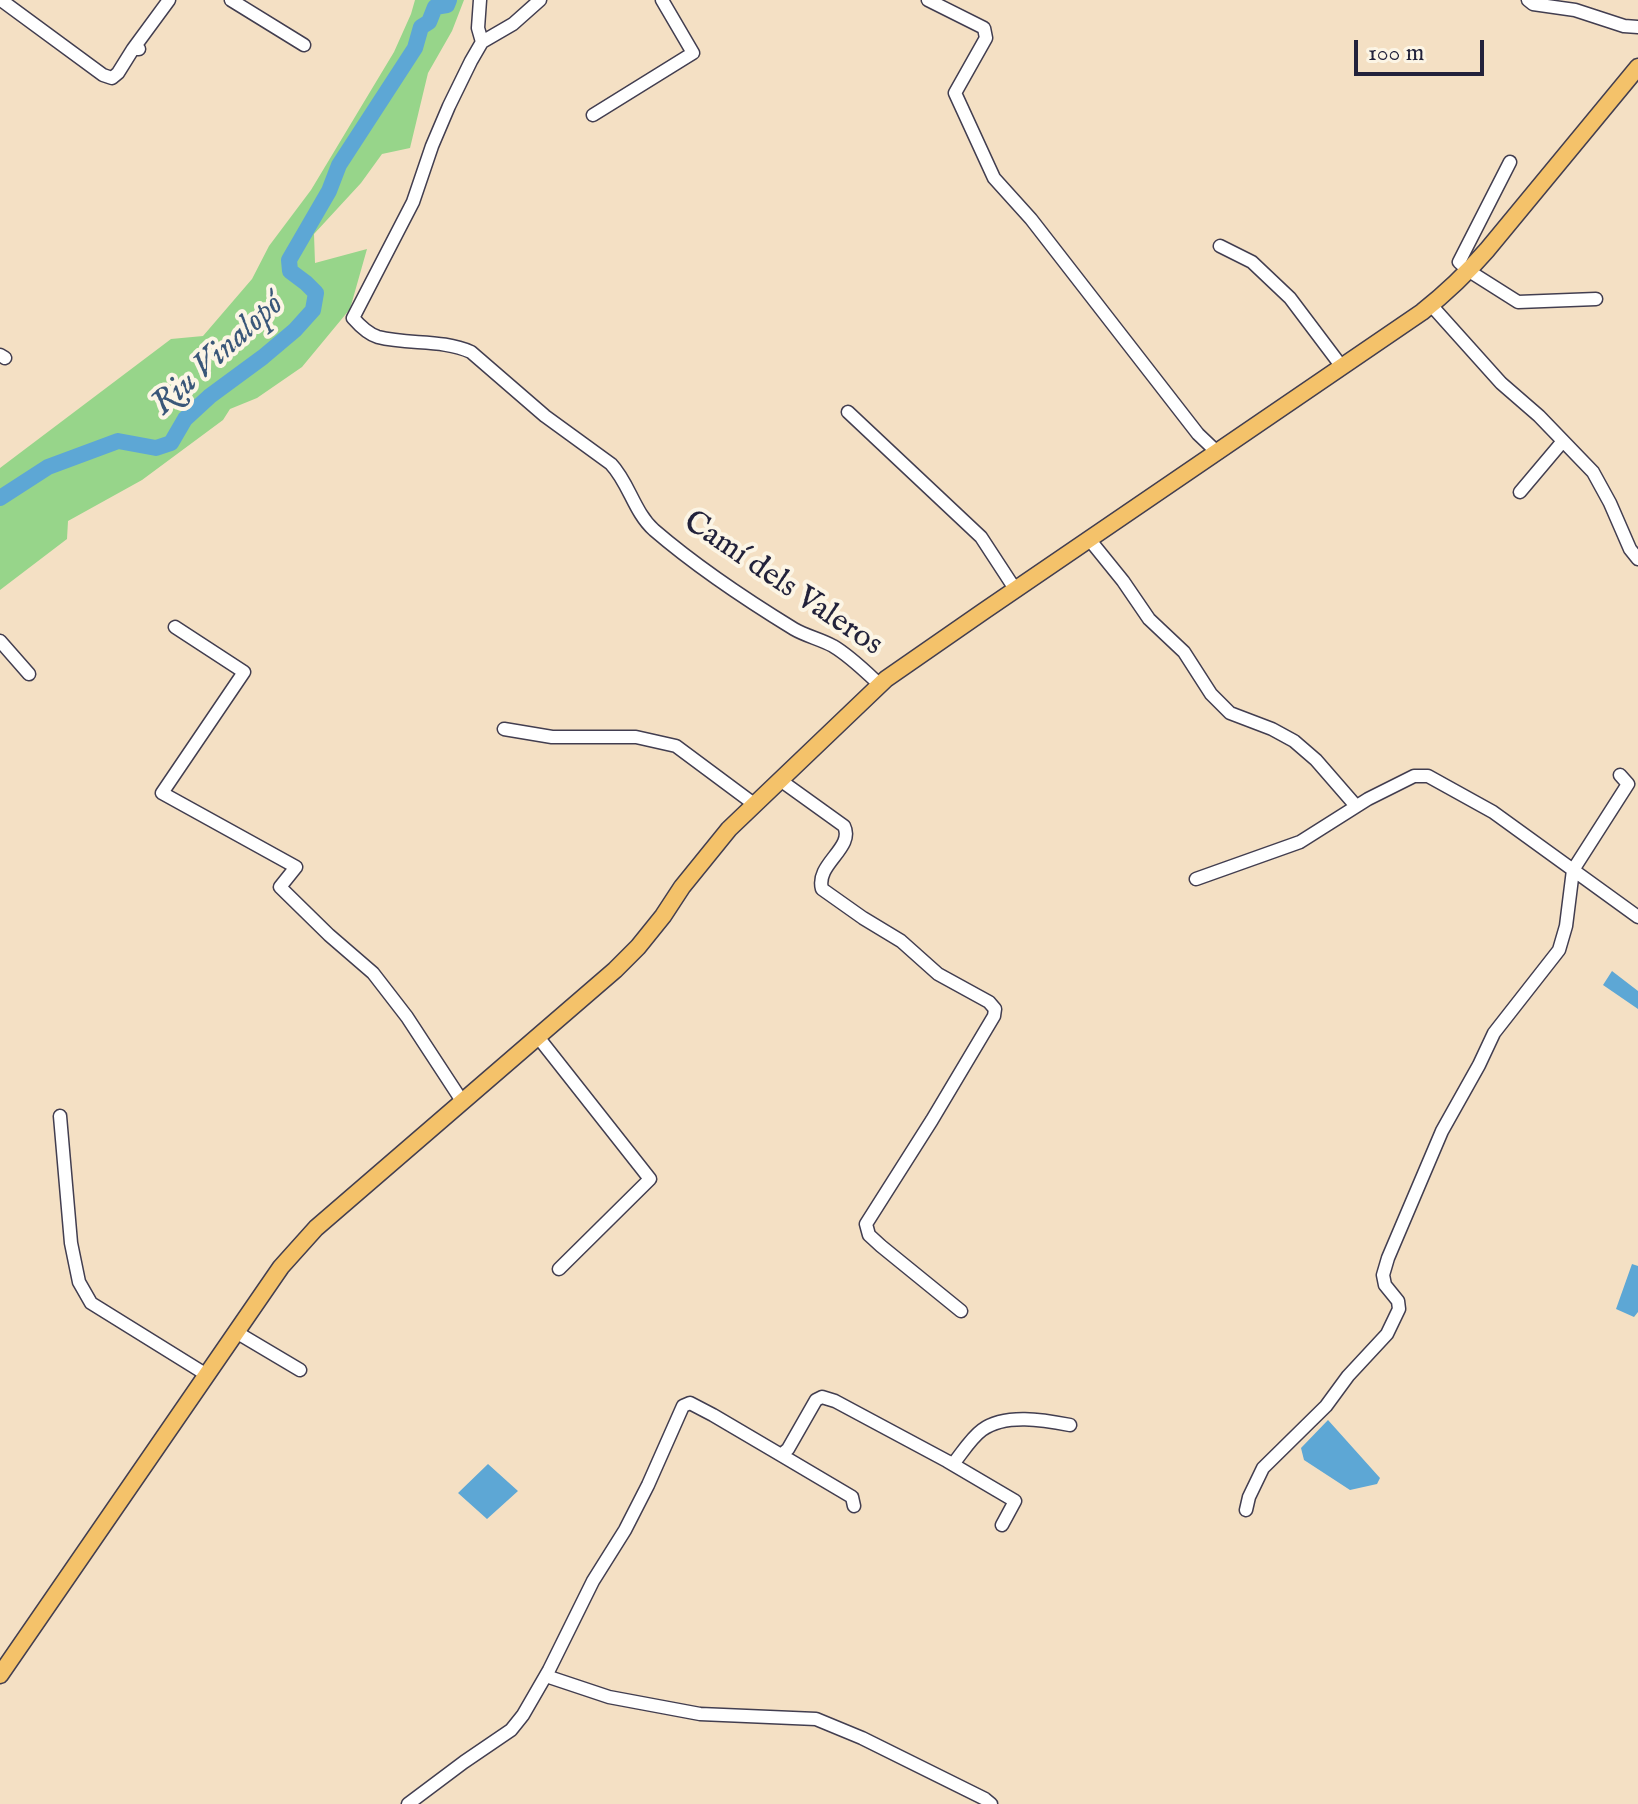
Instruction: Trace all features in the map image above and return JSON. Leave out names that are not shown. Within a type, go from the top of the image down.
[{"type":"main road","points":[[0,1675],[281,1267],[304,1239],[615,970],[638,947],[729,829],[880,685],[920,654],[1431,305],[1469,271],[1638,67]]},
{"type":"street","points":[[1,0],[103,75],[112,78],[169,0]]},
{"type":"street","points":[[231,0],[304,45]]},
{"type":"street","points":[[480,0],[478,28],[482,42],[513,24],[540,0]]},
{"type":"street","points":[[593,115],[693,53],[662,0]]},
{"type":"street","points":[[928,0],[984,28],[986,38],[955,93],[994,178],[1031,219],[1198,434],[1218,453]]},
{"type":"street","points":[[1528,0],[1533,4],[1575,10],[1624,26],[1638,27]]},
{"type":"street","name":"Camí dels Valeros","points":[[482,42],[449,106],[413,202],[353,318],[376,337],[457,346],[471,352],[545,416],[611,464],[620,473],[651,527],[740,594],[798,631],[832,645],[880,685]]},
{"type":"street","points":[[1510,162],[1459,262],[1518,302],[1596,299]]},
{"type":"street","points":[[1220,246],[1252,262],[1290,298],[1342,367]]},
{"type":"street","points":[[1431,305],[1501,383],[1539,416],[1593,472],[1630,549],[1638,559]]},
{"type":"street","points":[[848,412],[981,537],[1015,589]]},
{"type":"street","points":[[1520,492],[1563,441]]},
{"type":"street","points":[[1089,539],[1149,619],[1184,652],[1211,694],[1230,713],[1294,741],[1316,760],[1356,806]]},
{"type":"street","points":[[175,627],[244,672],[162,793],[296,867],[280,887],[373,973],[407,1017],[462,1101]]},
{"type":"street","points":[[0,641],[29,674]]},
{"type":"street","points":[[504,729],[552,737],[636,737],[676,746],[754,804]]},
{"type":"street","points":[[1246,1510],[1263,1468],[1326,1406],[1348,1376],[1387,1334],[1399,1309],[1398,1301],[1385,1285],[1383,1275],[1388,1258],[1442,1131],[1494,1033],[1559,950],[1566,926],[1573,870],[1628,784],[1620,775]]},
{"type":"street","points":[[1196,879],[1300,842],[1356,806],[1414,776],[1428,776],[1493,812],[1638,917]]},
{"type":"street","points":[[780,780],[844,826],[847,832],[846,839],[823,872],[820,881],[822,889],[901,941],[938,974],[989,1002],[995,1009],[994,1016],[932,1120],[866,1224],[869,1235],[881,1246],[961,1311]]},
{"type":"street","points":[[538,1037],[650,1179],[559,1269]]},
{"type":"street","points":[[60,1116],[71,1243],[79,1282],[91,1303],[207,1375]]},
{"type":"street","points":[[236,1332],[300,1370]]},
{"type":"street","points":[[781,1455],[788,1449],[816,1400],[822,1397],[835,1401],[1015,1501],[1002,1525]]},
{"type":"street","points":[[408,1804],[511,1730],[523,1715],[593,1581],[625,1530],[683,1406],[690,1403],[713,1415],[852,1497],[854,1506]]},
{"type":"street","points":[[953,1464],[979,1432],[994,1423],[1038,1419],[1070,1425]]},
{"type":"street","points":[[546,1676],[609,1697],[700,1714],[816,1719],[862,1738],[991,1804]]},
{"type":"green space","points":[[415,0],[464,0],[452,31],[428,73],[410,148],[382,154],[361,183],[314,234],[315,263],[367,249],[350,309],[302,367],[257,398],[230,409],[223,420],[142,480],[68,521],[67,539],[0,590],[0,468],[171,339],[203,336],[252,279],[269,246],[311,190],[394,52]]},
{"type":"water","points":[[1612,971],[1638,991],[1638,1009],[1603,985]]},
{"type":"water","points":[[1632,1264],[1638,1266],[1638,1312],[1634,1317],[1616,1309]]},
{"type":"water","points":[[1328,1420],[1380,1478],[1377,1484],[1350,1490],[1304,1460],[1301,1448]]},
{"type":"water","points":[[488,1464],[518,1491],[487,1519],[458,1493]]},
{"type":"waterway","name":"Riu Vinalopó","points":[[0,498],[48,467],[118,441],[156,448],[171,443],[185,419],[210,396],[295,330],[313,310],[316,293],[290,271],[289,260],[329,191],[339,165],[415,48],[421,27],[429,22],[435,7],[447,5],[449,0]]}]
